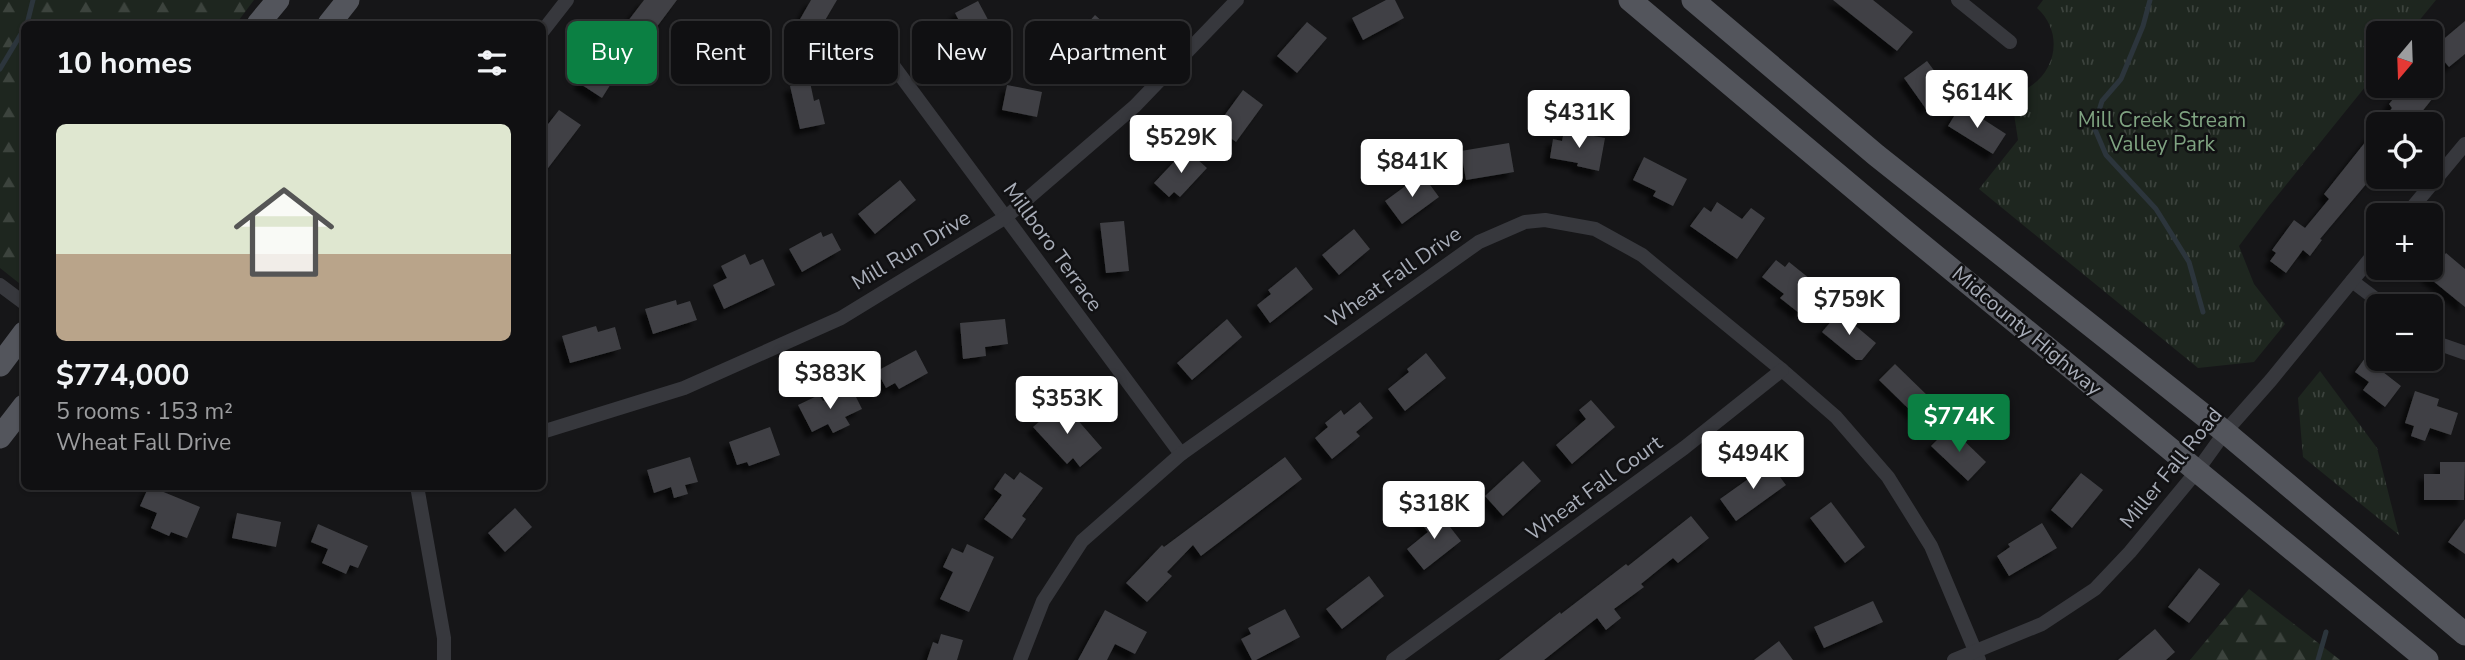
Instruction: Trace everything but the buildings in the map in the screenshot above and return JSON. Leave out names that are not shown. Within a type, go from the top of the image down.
[{"type":"main road","points":[[260,21],[278,0]]},
{"type":"main road","points":[[331,21],[348,0]]},
{"type":"main road","name":"Midcounty Highway","points":[[1630,0],[2427,660]]},
{"type":"main road","name":"Midcounty Highway","points":[[1693,0],[1876,155],[2225,432],[2465,634]]},
{"type":"main road","points":[[0,365],[21,337]]},
{"type":"main road","points":[[0,437],[21,410]]},
{"type":"street","points":[[546,27],[568,0]]},
{"type":"street","name":"Mill Run Drive","points":[[546,431],[684,388],[841,318],[1006,217],[1135,106],[1237,0]]},
{"type":"street","points":[[1958,0],[2010,42]]},
{"type":"street","name":"Millboro Terrace","points":[[898,72],[1181,454]]},
{"type":"street","points":[[2416,203],[2465,144]]},
{"type":"street","name":"Wheat Fall Drive","points":[[1020,660],[1043,601],[1082,541],[1181,454],[1479,242],[1525,222],[1545,220],[1595,229],[1642,255],[1836,417],[1888,477],[1931,546],[1978,656]]},
{"type":"street","name":"Miller Fall Road","points":[[1954,660],[1978,656],[2042,624],[2095,589],[2130,552],[2197,471],[2225,432],[2366,264]]},
{"type":"street","points":[[2352,281],[2369,294]]},
{"type":"street","points":[[0,285],[21,301]]},
{"type":"street","points":[[2443,345],[2465,353]]},
{"type":"street","name":"Wheat Fall Court","points":[[1393,660],[1684,449],[1782,370]]},
{"type":"street","points":[[418,490],[444,638],[444,660]]},
{"type":"green space","points":[[0,0],[254,0],[238,21],[21,21],[21,285],[0,268]]},
{"type":"green space","name":"Mill Creek Stream Valley Park","points":[[2043,0],[2436,0],[2419,21],[2366,21],[2366,86],[2239,246],[2254,284],[2285,324],[2254,362],[2198,368],[1979,189],[2018,140],[2011,94],[2037,81],[2046,71],[2051,59],[2054,46],[2052,33],[2047,20],[2037,8]]},
{"type":"green space","points":[[2320,371],[2377,448],[2399,535],[2303,457],[2298,398]]},
{"type":"green space","points":[[2249,589],[2340,660],[2190,660]]},
{"type":"waterway","points":[[28,21],[33,0]]},
{"type":"waterway","points":[[2150,0],[2143,26],[2121,79],[2102,101],[2094,127],[2106,155],[2156,209],[2189,262],[2203,312]]},
{"type":"waterway","points":[[0,69],[21,34]]},
{"type":"waterway","points":[[2318,660],[2326,632]]}]
